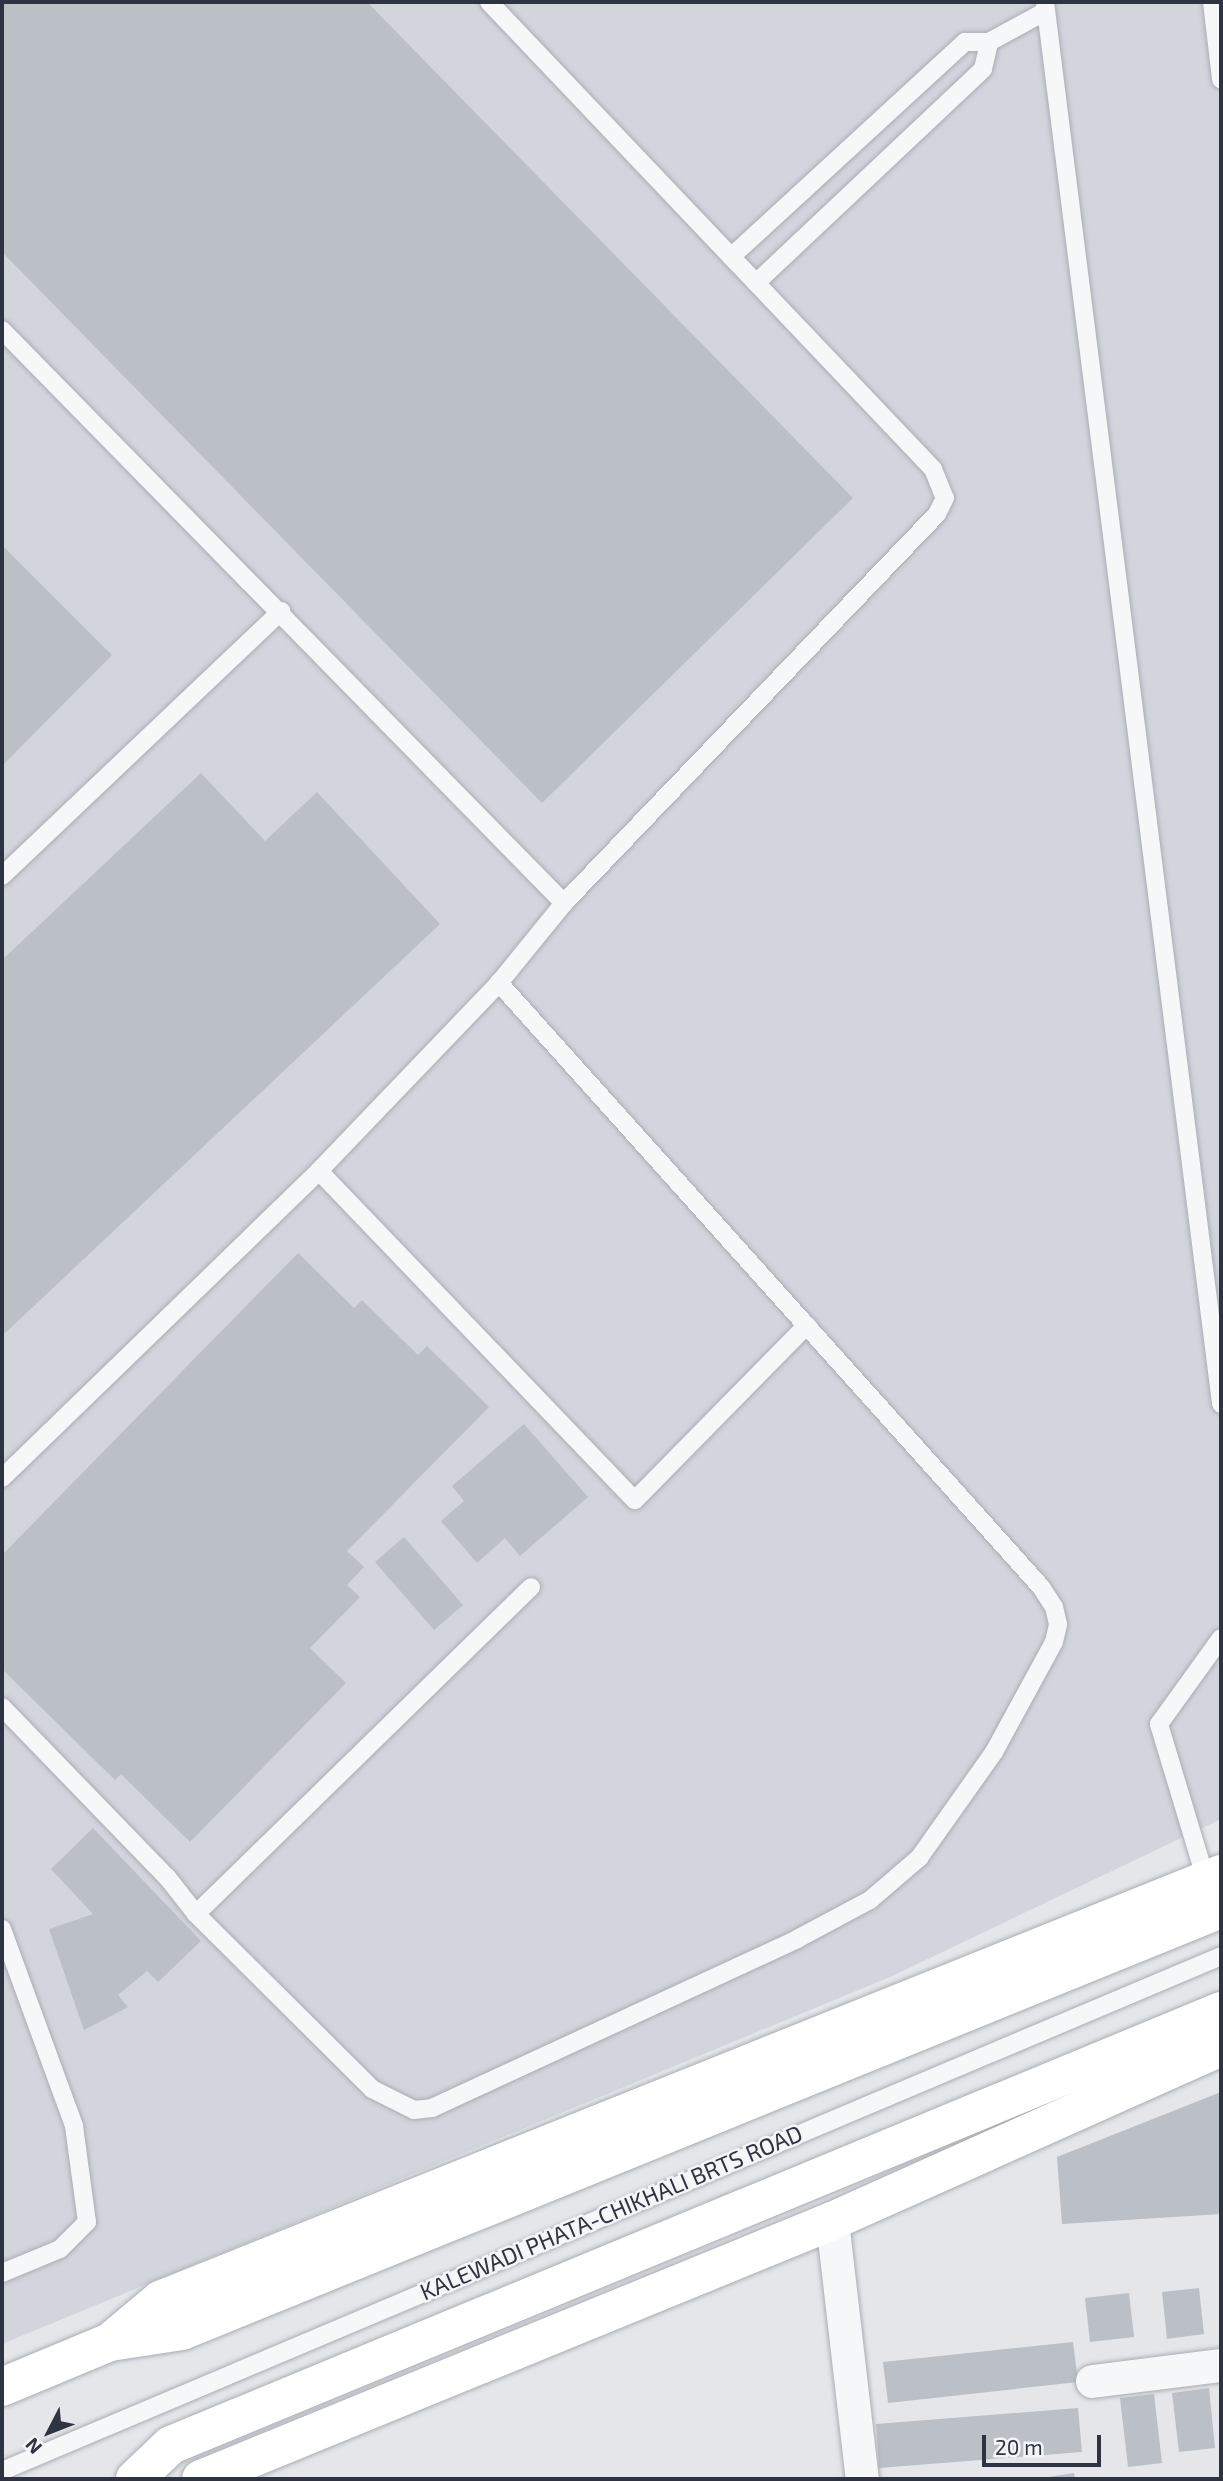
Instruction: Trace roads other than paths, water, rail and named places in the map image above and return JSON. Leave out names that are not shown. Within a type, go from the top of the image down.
[{"type":"main road","points":[[2,2387],[110,2342],[182,2331],[1216,1888]]},
{"type":"main road","points":[[110,2342],[160,2300],[1216,1888]]},
{"type":"main road","points":[[135,2479],[171,2445],[1221,2011]]},
{"type":"main road","points":[[201,2479],[832,2221],[1221,2047]]},
{"type":"street","points":[[832,2221],[862,2479]]},
{"type":"street","points":[[1091,2381],[1221,2365]]},
{"type":"lane","points":[[2,1478],[319,1171],[499,983],[564,903],[937,514],[945,498],[933,469],[489,2]]},
{"type":"lane","points":[[1212,2],[1221,79]]},
{"type":"lane","points":[[731,257],[965,42],[989,42],[1046,6],[1221,1404]]},
{"type":"lane","points":[[756,282],[983,69],[989,42]]},
{"type":"lane","points":[[2,330],[281,611],[564,903]]},
{"type":"lane","points":[[2,876],[281,611]]},
{"type":"lane","points":[[2,1707],[167,1877],[196,1914],[372,2089],[414,2110],[432,2108],[797,1939],[870,1900],[919,1858],[994,1752],[1054,1642],[1056,1615],[1041,1587],[499,983]]},
{"type":"lane","points":[[319,1171],[635,1500],[807,1325]]},
{"type":"lane","points":[[196,1914],[531,1587]]},
{"type":"lane","points":[[1216,1888],[1159,1724],[1221,1638]]},
{"type":"lane","points":[[2,1929],[74,2126],[87,2222],[60,2249],[2,2273]]},
{"type":"lane","name":"KALEWADI PHATA-CHIKHALI BRTS ROAD","points":[[2,2471],[1221,1956]]}]
